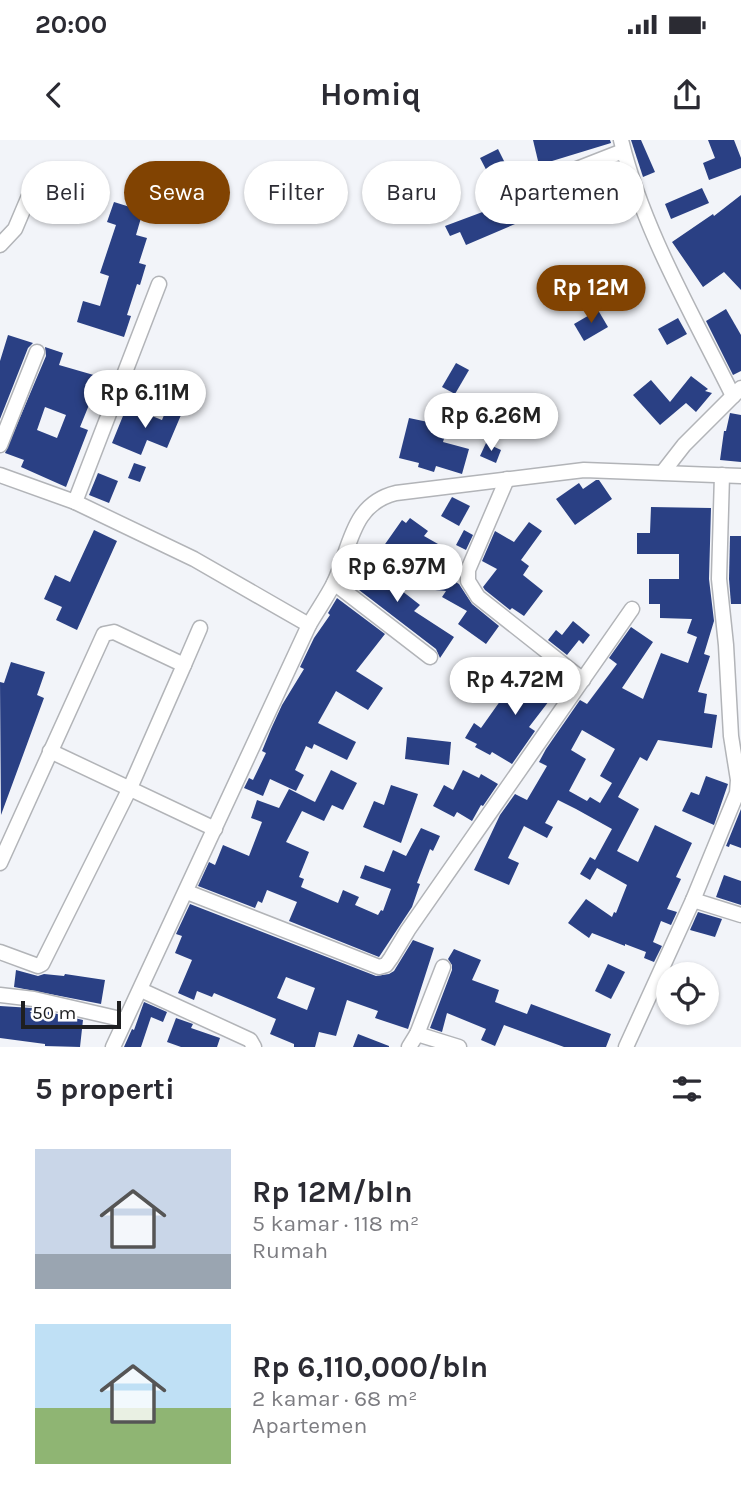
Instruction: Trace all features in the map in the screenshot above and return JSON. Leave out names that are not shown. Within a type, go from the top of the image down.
[{"type":"street","points":[[586,161],[622,145],[640,202],[663,256],[737,392],[684,445],[663,472]]},
{"type":"street","points":[[0,245],[15,229],[21,215]]},
{"type":"street","points":[[75,502],[159,284]]},
{"type":"street","points":[[0,445],[37,352]]},
{"type":"street","points":[[113,1047],[309,625],[334,583],[358,521],[373,501],[396,493],[584,470],[741,476]]},
{"type":"street","points":[[0,475],[75,502],[194,559],[309,625]]},
{"type":"street","points":[[626,1047],[693,900],[737,793],[719,579],[722,475]]},
{"type":"street","points":[[507,479],[468,570],[468,581],[478,597],[583,680]]},
{"type":"street","points":[[334,583],[430,657]]},
{"type":"street","points":[[187,892],[379,967],[386,965],[632,609]]},
{"type":"street","points":[[0,952],[38,966],[42,964],[130,788],[200,628]]},
{"type":"street","points":[[0,863],[104,634],[108,631],[114,632],[184,665]]},
{"type":"street","points":[[50,751],[215,829]]},
{"type":"street","points":[[693,900],[741,915]]},
{"type":"street","points":[[443,967],[413,1041],[459,1047]]},
{"type":"street","points":[[141,990],[250,1040],[254,1047]]},
{"type":"street","points":[[0,995],[34,999],[125,1020]]},
{"type":"building","points":[[533,140],[610,140],[611,143],[552,161],[538,161]]},
{"type":"building","points":[[631,140],[641,140],[655,172],[644,177],[644,161],[638,161]]},
{"type":"building","points":[[708,140],[734,140],[741,158],[741,168],[709,180],[703,163],[715,158]]},
{"type":"building","points":[[498,149],[504,161],[482,161],[480,158]]},
{"type":"building","points":[[702,188],[709,203],[671,219],[665,204]]},
{"type":"building","points":[[741,195],[741,290],[724,272],[703,287],[672,242],[713,214],[714,216]]},
{"type":"building","points":[[114,202],[124,205],[124,224],[139,224],[136,235],[147,238],[139,263],[146,265],[127,315],[131,316],[124,337],[77,322],[83,301],[100,306],[109,276],[100,273],[116,225],[110,223]]},
{"type":"building","points":[[475,215],[475,224],[515,224],[466,245],[460,232],[450,236],[445,226],[461,224],[461,220]]},
{"type":"building","points":[[726,309],[741,335],[741,371],[733,375],[706,321]]},
{"type":"building","points":[[598,310],[608,327],[584,341],[574,324]]},
{"type":"building","points":[[678,318],[687,334],[667,345],[658,329]]},
{"type":"building","points":[[8,335],[33,343],[28,348],[0,419],[0,361]]},
{"type":"building","points":[[45,347],[63,353],[59,365],[104,378],[98,402],[91,400],[80,427],[88,430],[66,487],[21,467],[24,460],[5,453],[46,356]],"holes":[[[45,407],[66,415],[57,438],[37,430]]]},
{"type":"building","points":[[456,363],[469,370],[455,394],[442,387]]},
{"type":"building","points":[[691,376],[708,389],[705,391],[712,393],[696,412],[686,403],[660,425],[633,395],[651,380],[670,402]]},
{"type":"building","points":[[127,406],[162,420],[166,410],[181,415],[167,448],[147,440],[141,455],[112,443]]},
{"type":"building","points":[[730,413],[741,415],[741,462],[720,460],[724,431]]},
{"type":"building","points":[[409,418],[428,422],[427,426],[446,432],[443,442],[469,449],[462,474],[436,466],[434,472],[418,467],[419,463],[399,458]]},
{"type":"building","points":[[486,443],[501,450],[496,463],[480,456]]},
{"type":"building","points":[[134,463],[146,467],[140,482],[128,478]]},
{"type":"building","points":[[98,473],[118,481],[109,503],[89,495]]},
{"type":"building","points":[[599,480],[612,499],[575,525],[556,499],[579,483],[583,489]]},
{"type":"building","points":[[452,497],[470,506],[459,526],[441,516]]},
{"type":"building","points":[[651,507],[711,508],[709,579],[714,621],[704,654],[710,656],[698,692],[707,694],[704,713],[717,715],[712,748],[658,740],[647,761],[640,757],[618,797],[639,809],[617,851],[638,862],[655,825],[692,843],[676,877],[681,879],[667,909],[677,912],[671,925],[661,921],[653,942],[662,946],[654,962],[644,958],[646,952],[592,933],[589,938],[568,923],[586,899],[612,917],[627,885],[597,868],[590,880],[580,874],[590,857],[595,860],[612,829],[576,809],[558,800],[545,823],[553,827],[547,838],[524,826],[508,858],[519,863],[509,885],[474,870],[500,815],[515,794],[527,800],[547,766],[539,762],[546,749],[580,700],[587,704],[617,664],[609,658],[631,627],[653,642],[622,688],[643,699],[661,653],[688,663],[697,637],[687,633],[692,619],[660,618],[660,604],[649,604],[649,579],[679,579],[679,554],[637,554],[637,533],[650,533]],"holes":[[[582,730],[615,749],[600,776],[612,783],[600,803],[590,797],[587,801],[569,791],[586,759],[571,750]]]},
{"type":"building","points":[[410,518],[428,531],[424,536],[452,552],[440,573],[459,584],[472,604],[499,626],[486,644],[458,624],[467,611],[442,597],[446,591],[424,589],[426,571],[407,560],[405,563],[383,547],[402,520],[406,523]]},
{"type":"building","points":[[529,522],[542,531],[521,560],[529,566],[523,575],[543,591],[524,616],[512,608],[510,610],[485,590],[483,587],[497,569],[482,561],[495,531],[514,542]]},
{"type":"building","points":[[94,530],[117,541],[77,630],[56,620],[62,607],[44,599],[55,575],[70,582]]},
{"type":"building","points":[[464,530],[473,535],[466,550],[456,545]]},
{"type":"building","points":[[730,536],[741,536],[741,604],[731,604]]},
{"type":"building","points":[[356,555],[420,605],[414,611],[454,637],[440,658],[436,649],[346,580]]},
{"type":"building","points":[[337,598],[385,634],[356,671],[383,688],[368,710],[336,691],[318,723],[356,742],[347,760],[314,744],[312,749],[306,746],[295,770],[304,775],[296,791],[270,779],[263,796],[244,788],[249,778],[253,780],[266,753],[262,751],[282,705],[304,669],[300,667]]},
{"type":"building","points":[[573,621],[590,635],[583,644],[579,640],[567,655],[548,640],[556,630],[562,635]]},
{"type":"building","points":[[543,661],[562,675],[545,698],[549,701],[529,727],[535,731],[512,764],[492,752],[490,755],[475,747],[477,744],[465,738],[474,723],[481,728],[503,697],[507,700],[521,681],[527,685]]},
{"type":"building","points":[[11,662],[45,672],[37,695],[44,698],[1,815],[0,682],[4,683]]},
{"type":"building","points":[[407,737],[451,742],[449,765],[405,759]]},
{"type":"building","points":[[331,770],[357,783],[343,810],[332,805],[324,821],[302,811],[286,842],[309,852],[299,877],[304,879],[301,887],[338,903],[343,890],[359,897],[355,905],[378,915],[383,911],[391,889],[360,878],[365,865],[384,872],[393,850],[406,856],[421,828],[440,836],[433,851],[430,849],[417,883],[420,884],[412,907],[379,957],[289,921],[297,902],[267,890],[262,903],[258,901],[255,908],[198,886],[209,862],[215,865],[223,845],[249,856],[262,822],[251,818],[257,800],[279,808],[289,789],[315,802]]},
{"type":"building","points":[[463,770],[479,778],[481,774],[498,784],[472,821],[457,812],[454,817],[433,806],[444,785],[453,790]]},
{"type":"building","points":[[706,776],[728,784],[714,825],[682,811],[691,792],[699,795]]},
{"type":"building","points":[[391,785],[418,794],[401,843],[363,827],[374,801],[384,805]]},
{"type":"building","points":[[741,809],[741,848],[730,844],[729,847],[726,846]]},
{"type":"building","points":[[724,875],[741,881],[741,905],[716,897]]},
{"type":"building","points":[[190,904],[376,976],[394,971],[413,940],[434,948],[408,1029],[375,1018],[378,1011],[347,1000],[336,1036],[319,1032],[315,1047],[294,1047],[294,1044],[270,1034],[276,1019],[214,993],[212,997],[197,991],[194,1000],[178,993],[192,960],[175,953],[182,936],[176,934]],"holes":[[[286,977],[315,988],[307,1010],[277,998]]]},
{"type":"building","points":[[698,912],[722,919],[715,937],[690,930]]},
{"type":"building","points":[[454,949],[481,960],[472,980],[499,990],[495,1002],[527,1014],[531,1004],[611,1034],[606,1047],[564,1047],[504,1025],[495,1046],[481,1040],[486,1029],[447,1013],[442,1032],[430,1028],[452,970],[448,959]]},
{"type":"building","points":[[608,964],[625,972],[611,999],[595,991]]},
{"type":"building","points":[[16,970],[38,976],[65,974],[105,980],[101,1004],[14,987]]},
{"type":"building","points":[[144,1002],[167,1012],[163,1022],[151,1017],[141,1047],[124,1047],[132,1029],[134,1030]]},
{"type":"building","points":[[0,1006],[32,1008],[83,1020],[80,1047],[45,1046],[0,1038]]},
{"type":"building","points":[[176,1018],[193,1024],[191,1028],[220,1038],[217,1047],[181,1047],[167,1042]]},
{"type":"building","points":[[358,1034],[389,1046],[389,1047],[353,1047]]}]
